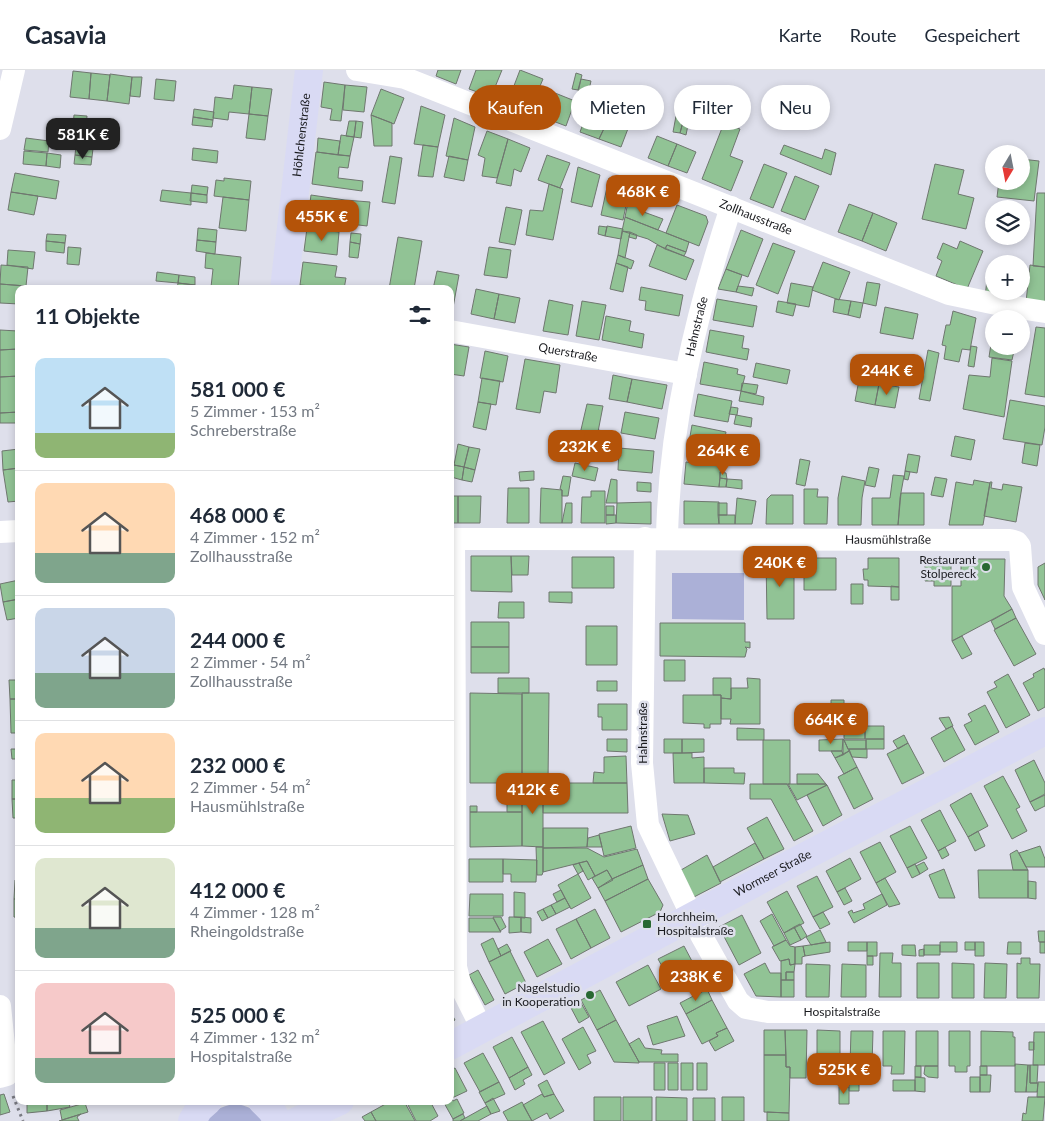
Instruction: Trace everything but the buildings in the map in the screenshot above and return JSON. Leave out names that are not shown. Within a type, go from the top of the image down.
[{"type":"main road","name":"Höhlchenstraße","points":[[284,285],[309,70]]},
{"type":"main road","name":"Wormser Straße","points":[[454,1044],[692,916],[1045,731]]},
{"type":"main road","points":[[192,1121],[204,1105]]},
{"type":"main road","points":[[266,1105],[272,1110],[278,1121]]},
{"type":"main road","points":[[297,1121],[331,1105]]},
{"type":"street","points":[[0,129],[14,70]]},
{"type":"street","name":"Zollhausstraße","points":[[357,70],[405,78],[949,294],[1001,306],[1045,312]]},
{"type":"street","name":"Hahnstraße","points":[[692,916],[648,825],[642,763],[656,538],[669,485],[686,374],[700,310],[732,207]]},
{"type":"street","name":"Querstraße","points":[[454,332],[686,374]]},
{"type":"street","points":[[0,532],[15,531]]},
{"type":"street","name":"Hausmühlstraße","points":[[454,539],[1010,540],[1017,542],[1020,546],[1023,587],[1045,634]]},
{"type":"street","points":[[454,753],[456,967],[461,987],[482,1029]]},
{"type":"street","name":"Hospitalstraße","points":[[692,916],[734,996],[746,1008],[756,1011],[1045,1012]]},
{"type":"street","points":[[0,1006],[7,1075],[0,1077]]},
{"type":"shaded area","points":[[672,573],[744,573],[744,620],[672,619]]},
{"type":"shaded area","points":[[230,1105],[243,1106],[251,1109],[265,1121],[205,1121],[217,1110]]},
{"type":"place","name":"Restaurant Stolpereck","points":[[986,567]]},
{"type":"place","name":"Horchheim, Hospitalstraße","points":[[647,924]]},
{"type":"place","name":"Nagelstudio in Kooperation","points":[[590,995]]}]
